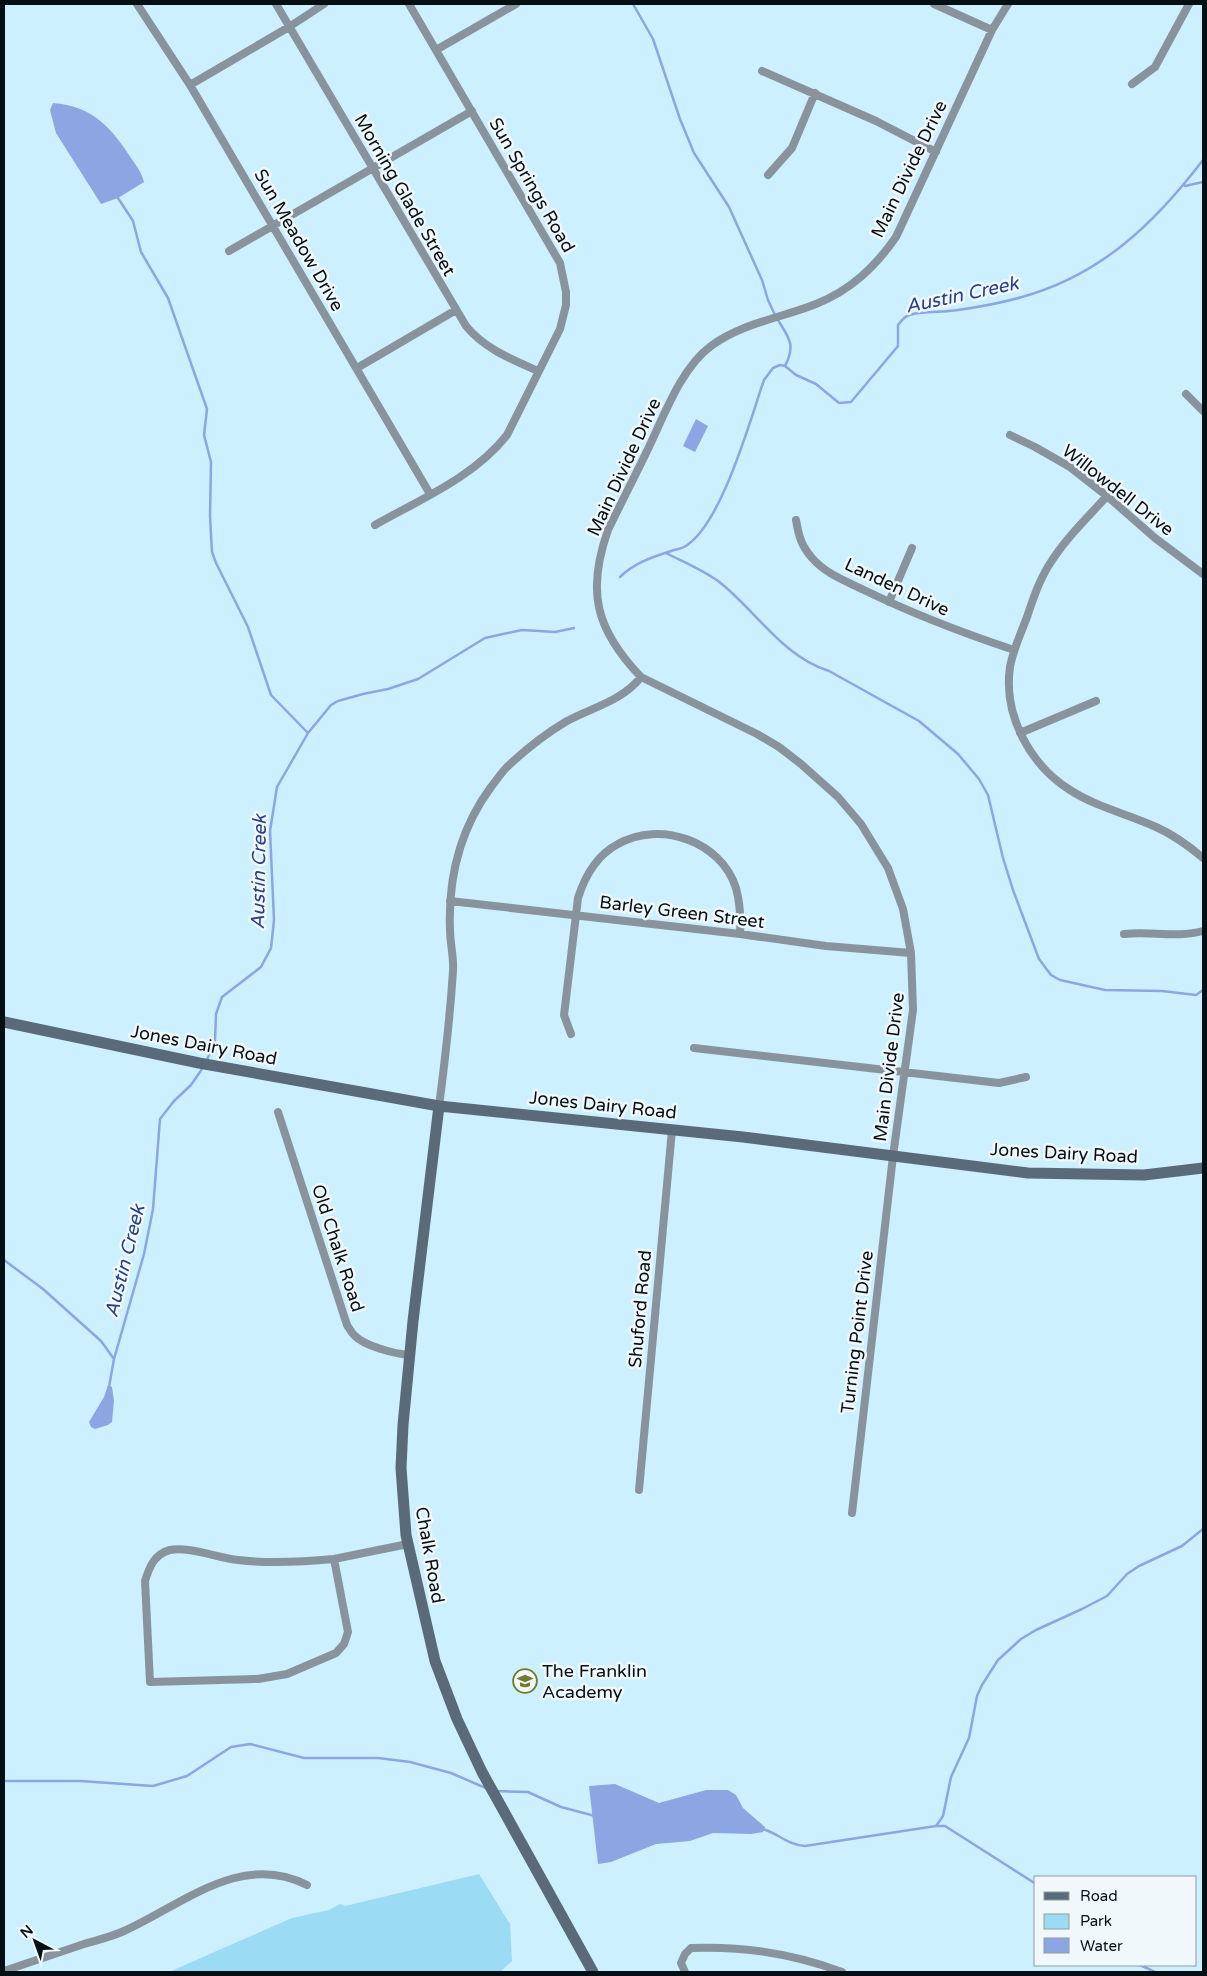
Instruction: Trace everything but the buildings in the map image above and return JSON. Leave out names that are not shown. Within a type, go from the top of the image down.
[{"type":"street","name":"Sun Meadow Drive","points":[[137,4],[190,84],[430,494]]},
{"type":"street","name":"Morning Glade Street","points":[[276,4],[456,310],[474,336],[501,355],[538,371]]},
{"type":"street","points":[[190,84],[289,27],[324,4]]},
{"type":"street","name":"Sun Springs Road","points":[[375,525],[482,462],[496,448],[507,435],[560,329],[566,305],[564,278],[560,263],[409,4]]},
{"type":"street","points":[[436,50],[516,4]]},
{"type":"street","points":[[934,4],[992,30]]},
{"type":"street","name":"Main Divide Drive","points":[[893,1156],[913,1010],[911,953],[904,909],[888,868],[861,824],[838,797],[779,747],[757,734],[641,677],[614,646],[606,631],[598,607],[596,585],[600,556],[611,524],[681,382],[696,360],[710,347],[728,336],[756,324],[816,304],[839,293],[859,280],[884,254],[896,237],[992,30],[1008,4]]},
{"type":"street","points":[[1132,84],[1155,67],[1189,4]]},
{"type":"street","points":[[762,71],[876,120],[936,152]]},
{"type":"street","points":[[768,175],[792,148],[815,93]]},
{"type":"street","points":[[229,251],[472,111]]},
{"type":"street","points":[[357,368],[456,310]]},
{"type":"street","points":[[1186,394],[1203,411]]},
{"type":"street","name":"Willowdell Drive","points":[[1010,435],[1070,467],[1155,538],[1203,574]]},
{"type":"street","points":[[1107,496],[1075,531],[1049,565],[1039,582],[1014,650],[1010,668],[1010,695],[1020,733],[1029,750],[1041,766],[1069,790],[1086,799],[1158,827],[1190,846],[1203,858]]},
{"type":"street","name":"Landen Drive","points":[[796,520],[799,541],[813,559],[827,572],[888,602],[951,628],[1014,650]]},
{"type":"street","points":[[888,602],[912,548]]},
{"type":"street","points":[[439,1106],[454,968],[450,930],[450,901],[454,868],[463,838],[482,800],[506,768],[542,736],[569,720],[616,699],[634,686],[641,677]]},
{"type":"street","points":[[1020,733],[1096,701]]},
{"type":"street","points":[[571,1034],[564,1015],[578,898],[592,868],[604,854],[618,844],[650,834],[669,834],[688,839],[716,856],[727,870],[736,887],[739,903],[740,934]]},
{"type":"street","name":"Barley Green Street","points":[[450,901],[740,934],[826,946],[911,953]]},
{"type":"street","points":[[1124,934],[1146,932],[1182,935],[1203,930]]},
{"type":"street","name":"Jones Dairy Road","points":[[4,1022],[205,1064],[439,1106],[743,1137],[1028,1173],[1144,1175],[1203,1168]]},
{"type":"street","points":[[694,1048],[998,1082],[1026,1077]]},
{"type":"street","name":"Chalk Road","points":[[439,1106],[410,1355],[401,1468],[402,1496],[408,1544],[433,1652],[457,1719],[482,1772],[593,1972]]},
{"type":"street","name":"Old Chalk Road","points":[[278,1112],[347,1325],[354,1336],[368,1344],[399,1354],[410,1355]]},
{"type":"street","name":"Shuford Road","points":[[639,1490],[672,1130]]},
{"type":"street","name":"Turning Point Drive","points":[[852,1513],[893,1156]]},
{"type":"street","points":[[334,1559],[348,1632],[344,1644],[336,1653],[287,1674],[258,1679],[150,1682],[145,1581],[149,1566],[160,1555],[170,1550],[182,1550],[235,1560],[268,1563],[334,1559],[408,1544]]},
{"type":"street","points":[[4,1971],[122,1932],[211,1885],[229,1879],[278,1874],[307,1885]]},
{"type":"street","points":[[686,1972],[681,1963],[684,1954],[691,1948],[705,1947],[744,1949],[783,1955],[842,1972]]},
{"type":"green space","points":[[479,1874],[510,1924],[512,1961],[500,1972],[169,1972],[292,1918],[329,1910],[340,1904],[345,1906]]},
{"type":"water","points":[[53,103],[79,108],[99,120],[124,147],[139,169],[144,182],[118,198],[101,204],[56,133],[50,110]]},
{"type":"water","points":[[696,419],[708,426],[695,452],[683,446]]},
{"type":"water","points":[[108,1385],[112,1387],[114,1401],[112,1422],[95,1429],[91,1427],[89,1422],[104,1397]]},
{"type":"water","points":[[615,1784],[659,1803],[706,1790],[728,1790],[736,1795],[743,1808],[765,1827],[763,1832],[751,1834],[713,1833],[690,1841],[656,1844],[611,1862],[598,1864],[589,1786]]},
{"type":"waterway","points":[[633,4],[653,39],[680,119],[694,153],[729,207],[762,280],[775,315]]},
{"type":"waterway","name":"Austin Creek","points":[[620,577],[632,567],[645,560],[683,548],[697,536],[722,496],[733,471],[764,380],[773,368],[780,365],[785,366],[796,375],[816,384],[839,403],[851,402],[898,346],[898,325],[906,317],[915,313],[952,311],[1006,301],[1050,287],[1077,275],[1101,261],[1145,226],[1203,160]]},
{"type":"waterway","points":[[1185,186],[1203,182]]},
{"type":"waterway","points":[[118,198],[133,221],[141,252],[168,298],[207,409],[204,435],[211,462],[210,516],[212,552],[248,627],[271,695],[308,733]]},
{"type":"waterway","points":[[778,320],[791,347],[785,366]]},
{"type":"waterway","points":[[666,553],[717,580],[736,596],[772,634],[798,656],[919,721],[958,754],[979,779],[988,795],[1003,858],[1013,890],[1039,959],[1051,975],[1060,980],[1105,990],[1162,991],[1196,995],[1203,990]]},
{"type":"waterway","name":"Austin Creek","points":[[206,1062],[215,1041],[216,1014],[222,997],[261,967],[271,948],[274,920],[270,831],[277,787],[308,733],[331,705],[338,701],[388,689],[418,679],[485,638],[522,630],[555,632],[574,628]]},
{"type":"waterway","name":"Austin Creek","points":[[109,1387],[114,1359],[144,1254],[153,1209],[160,1119],[174,1101],[191,1085],[204,1066]]},
{"type":"waterway","points":[[4,1260],[43,1289],[101,1341],[114,1359]]},
{"type":"waterway","points":[[936,1826],[943,1816],[951,1777],[969,1738],[977,1696],[998,1660],[1021,1639],[1107,1596],[1127,1574],[1139,1566],[1182,1546],[1203,1529]]},
{"type":"waterway","points":[[4,1781],[80,1781],[153,1786],[187,1776],[231,1747],[250,1744],[304,1758],[378,1758],[410,1762],[451,1773],[488,1789]]},
{"type":"waterway","points":[[495,1791],[528,1792],[561,1807],[595,1816]]},
{"type":"waterway","points":[[763,1829],[788,1842],[805,1846],[945,1826],[1034,1883]]},
{"type":"waterway","points":[[1142,1966],[1155,1972]]},
{"type":"place","name":"The Franklin Academy","points":[[525,1681]]}]
